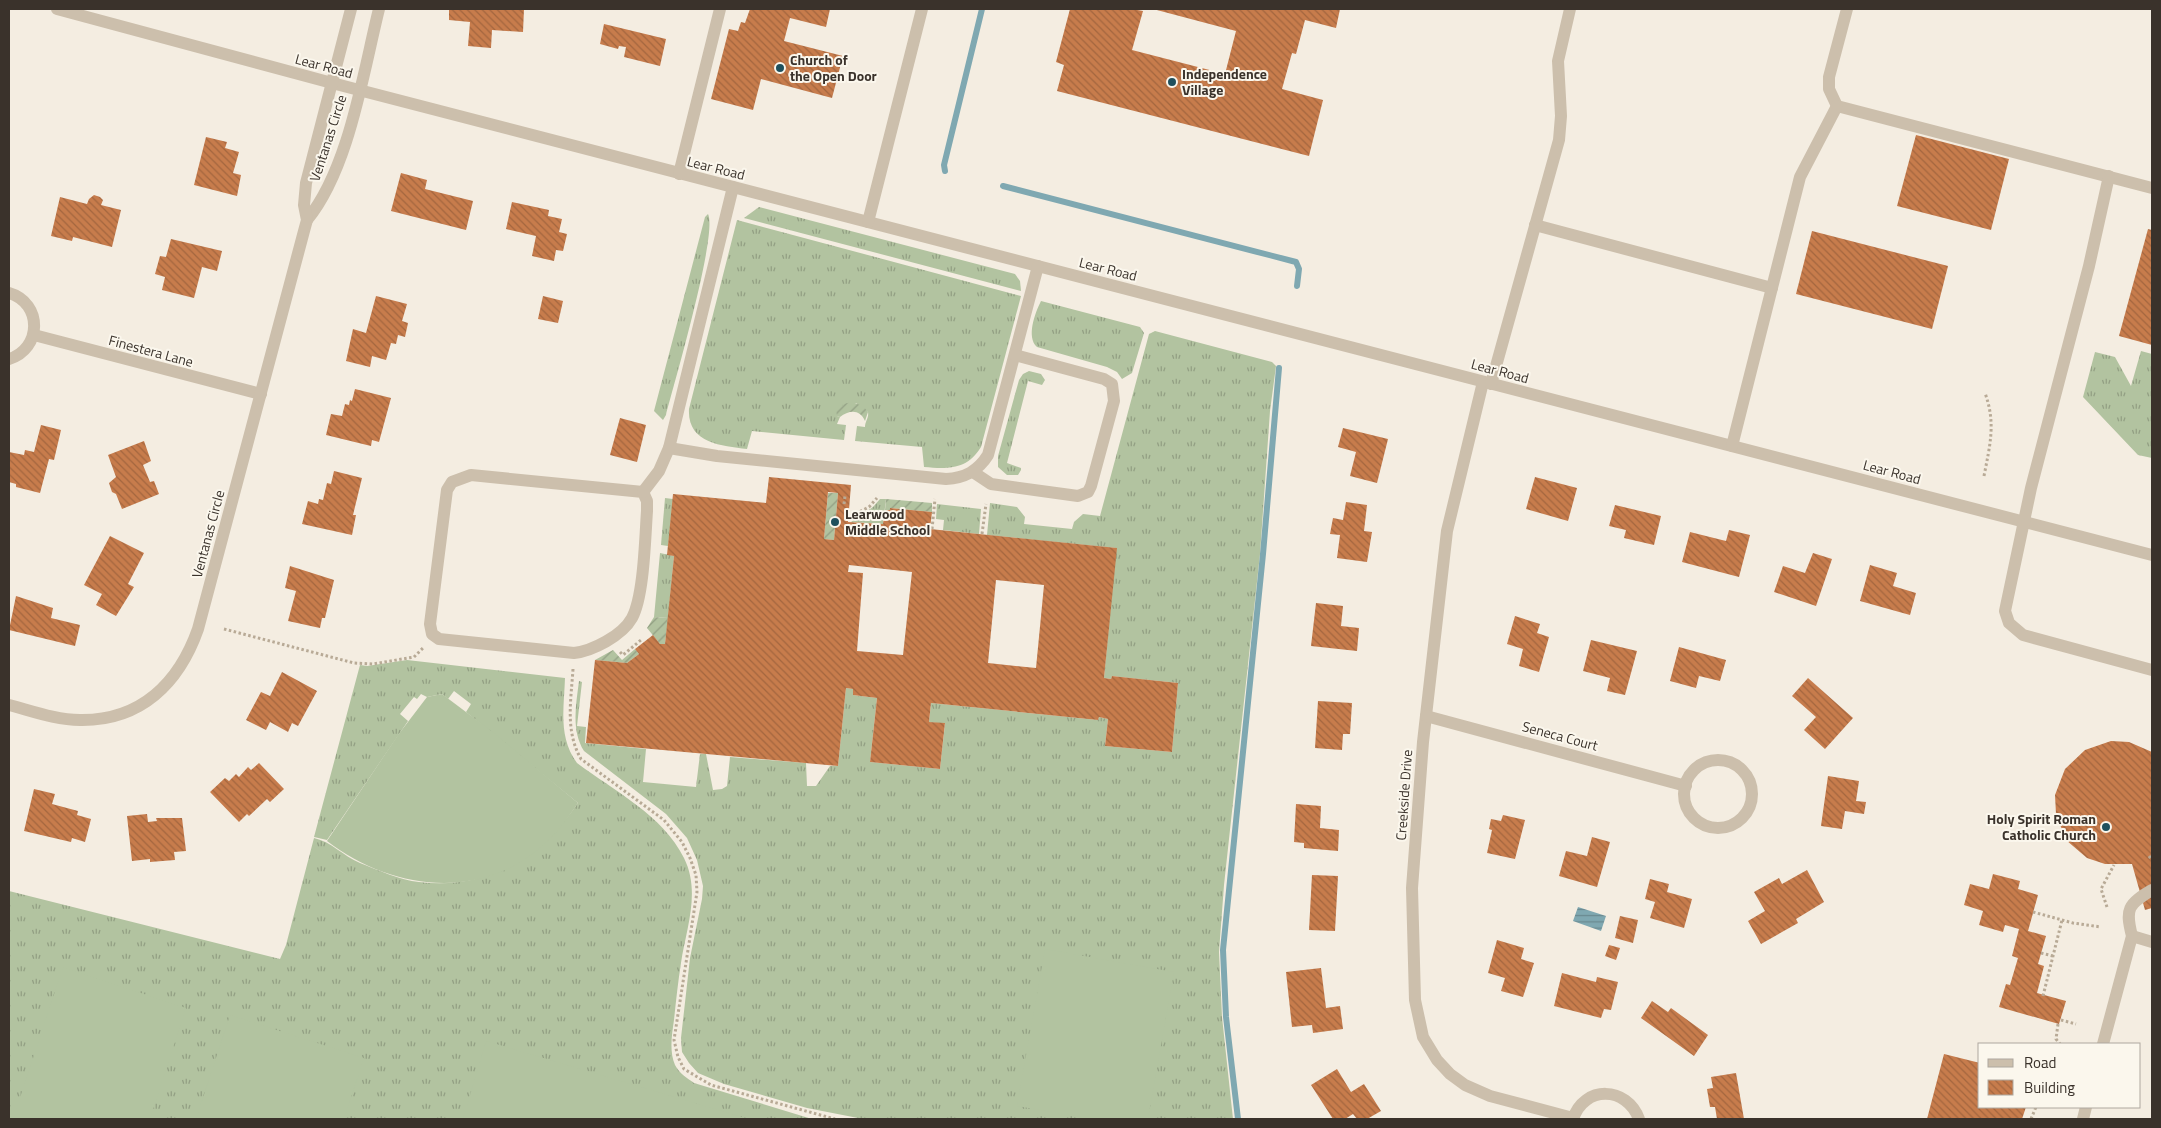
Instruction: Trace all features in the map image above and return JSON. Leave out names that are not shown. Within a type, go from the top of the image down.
[{"type":"street","name":"Lear Road","points":[[57,9],[679,174],[2152,555]]},
{"type":"street","name":"Ventanas Circle","points":[[307,220],[304,205],[306,183],[351,9]]},
{"type":"street","name":"Ventanas Circle","points":[[9,705],[55,717],[81,720],[100,718],[140,706],[156,695],[174,677],[188,656],[198,629],[307,220],[320,203],[331,182],[342,151],[380,9]]},
{"type":"street","points":[[679,174],[720,9]]},
{"type":"street","points":[[868,222],[922,9]]},
{"type":"street","name":"Creekside Drive","points":[[1570,9],[1558,61],[1561,116],[1559,140],[1487,383],[1447,531],[1419,775],[1412,888],[1415,1000],[1423,1037],[1438,1060],[1465,1085],[1490,1096],[1573,1119],[1584,1101],[1594,1095],[1606,1093],[1625,1099],[1634,1108],[1638,1119]]},
{"type":"street","points":[[1837,106],[1829,89],[1829,77],[1846,9]]},
{"type":"street","points":[[1837,106],[2152,188]]},
{"type":"street","points":[[1732,446],[1800,177],[1837,106]]},
{"type":"street","points":[[2109,176],[2089,266],[2031,488],[2005,610],[2009,623],[2023,635],[2152,670]]},
{"type":"street","points":[[643,492],[659,471],[669,448],[733,187]]},
{"type":"street","points":[[1535,226],[1772,288]]},
{"type":"street","points":[[669,448],[717,456],[946,480],[963,477],[973,472],[988,455],[1038,266]]},
{"type":"street","points":[[9,293],[22,300],[31,310],[35,322],[34,335],[24,351],[9,359]]},
{"type":"street","name":"Finestera Lane","points":[[34,335],[261,394]]},
{"type":"street","points":[[973,472],[991,484],[1078,496],[1088,492],[1092,486],[1114,401],[1112,384],[1104,379],[1015,355]]},
{"type":"street","points":[[471,475],[643,492],[648,501],[636,610],[631,621],[603,644],[588,651],[574,653],[440,639],[432,634],[430,624],[447,490],[452,482],[471,475]]},
{"type":"street","name":"Seneca Court","points":[[1426,716],[1686,786]]},
{"type":"street","points":[[1715,760],[1727,762],[1738,767],[1748,779],[1752,790],[1751,803],[1746,814],[1737,822],[1722,828],[1710,827],[1698,821],[1688,809],[1685,798],[1686,786],[1691,775],[1700,766],[1715,760]]},
{"type":"street","points":[[2103,1043],[2132,936],[2127,919],[2134,900],[2152,890]]},
{"type":"street","points":[[2132,936],[2152,942]]},
{"type":"path","points":[[1984,476],[1993,427],[1991,410],[1985,392]]},
{"type":"path","points":[[844,504],[845,496]]},
{"type":"path","points":[[851,516],[869,507],[877,498]]},
{"type":"path","points":[[932,529],[935,499]]},
{"type":"path","points":[[982,534],[986,504]]},
{"type":"path","points":[[224,629],[338,659],[373,664],[414,657],[435,636]]},
{"type":"path","points":[[618,649],[623,655],[641,641]]},
{"type":"path","points":[[574,653],[569,723],[573,745],[581,759],[592,769],[664,820],[682,842],[696,875],[697,892],[694,916],[682,978],[674,1040],[678,1057],[684,1070],[711,1085],[835,1119]]},
{"type":"path","points":[[2149,856],[2152,860]]},
{"type":"path","points":[[2106,907],[2101,889],[2114,865]]},
{"type":"path","points":[[2033,912],[2101,928]]},
{"type":"path","points":[[2043,996],[2062,920]]},
{"type":"path","points":[[2041,953],[2053,956]]},
{"type":"path","points":[[2061,1020],[2076,1024]]},
{"type":"path","points":[[2058,1024],[2056,1038],[2059,1043]]},
{"type":"green space","points":[[759,207],[1015,274],[1020,281],[1021,291],[744,218]]},
{"type":"green space","points":[[708,214],[707,249],[701,278],[666,415],[663,420],[654,411],[705,217]]},
{"type":"green space","points":[[737,220],[1021,296],[981,447],[976,455],[963,464],[949,468],[924,467],[922,447],[855,441],[857,426],[865,427],[868,414],[856,403],[837,416],[840,417],[837,424],[846,425],[844,440],[752,431],[747,449],[717,444],[700,436],[690,420],[689,409]]},
{"type":"green space","points":[[1041,301],[1140,327],[1144,333],[1132,373],[1122,379],[1117,372],[1107,367],[1037,347],[1032,337],[1032,331],[1034,318]]},
{"type":"green space","points":[[1155,331],[1272,362],[1276,366],[1270,411],[1260,554],[1224,885],[1219,952],[1222,1017],[1233,1119],[863,1119],[807,1108],[724,1084],[698,1073],[682,1052],[681,1038],[690,958],[702,899],[703,886],[697,860],[687,838],[666,814],[584,751],[577,735],[576,726],[579,681],[582,682],[577,726],[586,727],[585,743],[646,749],[643,782],[696,787],[700,754],[706,754],[713,790],[722,789],[727,786],[730,757],[806,763],[807,786],[816,786],[830,766],[838,766],[846,688],[853,689],[853,695],[877,698],[870,762],[940,769],[945,724],[929,722],[931,703],[1098,720],[1099,717],[1108,719],[1105,746],[1172,752],[1178,683],[1112,676],[1111,679],[1104,678],[1116,548],[987,535],[990,503],[1017,507],[1025,517],[1024,524],[1072,529],[1074,522],[1083,514],[1100,516],[1149,334]]},
{"type":"green space","points":[[2141,351],[2152,354],[2152,458],[2138,455],[2083,397],[2095,352],[2115,357],[2131,386]]},
{"type":"green space","points":[[1029,371],[1041,374],[1045,380],[1042,385],[1028,381],[1007,463],[1021,468],[1021,470],[1018,475],[1007,475],[998,467],[998,456],[1019,380],[1023,374]]},
{"type":"green space","points":[[852,402],[863,406],[868,412],[865,421],[860,414],[854,412],[840,417],[837,416],[836,410],[844,404]]},
{"type":"green space","points":[[828,493],[838,493],[834,540],[824,539]]},
{"type":"green space","points":[[665,498],[673,499],[668,546],[661,545]]},
{"type":"green space","points":[[880,499],[886,499],[883,524],[851,522],[873,507]]},
{"type":"green space","points":[[886,499],[932,503],[932,512],[891,508],[890,510],[885,510]]},
{"type":"green space","points":[[937,504],[981,509],[979,534],[943,530],[944,520],[936,519]]},
{"type":"green space","points":[[660,553],[674,556],[668,618],[654,617]]},
{"type":"green space","points":[[654,617],[668,618],[665,644],[660,644],[647,628]]},
{"type":"green space","points":[[635,649],[639,654],[627,663],[595,660],[613,650],[622,660]]},
{"type":"green space","points":[[407,660],[565,678],[563,712],[565,733],[571,753],[577,763],[651,816],[675,843],[689,871],[692,897],[691,911],[680,970],[672,1037],[672,1054],[675,1065],[681,1073],[694,1083],[812,1119],[9,1119],[9,891],[280,959],[286,945],[314,838],[360,863],[389,874],[412,881],[444,883],[467,881],[489,875],[510,866],[547,840],[563,823],[578,803],[466,712],[471,704],[454,691],[448,699],[442,694],[427,697],[421,694],[417,699],[414,697],[400,714],[408,721],[327,840],[314,837],[360,665],[367,666]]},
{"type":"green space","points":[[442,694],[494,733],[578,803],[552,837],[516,865],[490,876],[462,882],[434,883],[405,878],[378,870],[351,857],[327,841],[398,735],[427,697]]},
{"type":"green space","points":[[1045,949],[1174,972],[1148,1119],[1092,1119],[1017,1106]]},
{"type":"green space","points":[[63,967],[186,1008],[150,1119],[13,1119]]},
{"type":"green space","points":[[230,1015],[364,1058],[344,1119],[196,1119]]},
{"type":"green space","points":[[486,1041],[749,1119],[463,1119]]},
{"type":"water","points":[[1578,907],[1606,916],[1601,931],[1573,921]]},
{"type":"building","points":[[449,9],[524,9],[523,32],[492,30],[491,48],[468,46],[470,22],[449,20]]},
{"type":"building","name":"Church of the Open Door","points":[[750,9],[830,9],[826,27],[790,18],[784,41],[843,56],[832,98],[761,79],[753,110],[711,99],[729,29],[738,31],[741,22],[745,23]]},
{"type":"building","name":"Independence Village","points":[[1070,9],[1132,9],[1143,11],[1132,50],[1225,74],[1236,31],[1153,9],[1340,9],[1336,28],[1305,20],[1296,54],[1292,53],[1282,89],[1323,100],[1309,156],[1057,91],[1064,65],[1056,62]]},
{"type":"building","points":[[604,24],[666,39],[660,66],[624,57],[626,47],[619,46],[618,49],[600,44]]},
{"type":"building","points":[[1916,135],[2009,159],[1991,230],[1897,206]]},
{"type":"building","points":[[206,137],[227,142],[225,148],[239,152],[233,173],[241,175],[237,196],[194,185]]},
{"type":"building","points":[[401,173],[427,180],[425,189],[473,201],[466,230],[391,211]]},
{"type":"building","points":[[94,195],[103,200],[101,205],[121,210],[112,247],[73,237],[72,241],[51,236],[60,197],[87,204]]},
{"type":"building","points":[[512,202],[549,210],[548,216],[562,219],[559,232],[567,234],[563,251],[556,250],[554,261],[532,256],[536,236],[506,229]]},
{"type":"building","points":[[2148,229],[2152,230],[2152,345],[2119,336]]},
{"type":"building","points":[[1812,231],[1948,266],[1932,329],[1796,294]]},
{"type":"building","points":[[171,239],[222,251],[217,271],[202,267],[194,298],[162,290],[165,277],[155,274],[160,256],[166,257]]},
{"type":"building","points":[[376,296],[407,304],[402,321],[408,323],[405,337],[398,335],[396,344],[391,343],[386,360],[372,356],[370,367],[346,361],[353,329],[366,333]]},
{"type":"building","points":[[543,296],[563,301],[558,323],[538,319]]},
{"type":"building","points":[[355,389],[391,398],[379,442],[372,440],[371,446],[326,435],[331,414],[342,416],[345,404],[349,405],[350,400],[352,401]]},
{"type":"building","points":[[620,418],[646,425],[637,462],[610,455]]},
{"type":"building","points":[[41,425],[61,430],[54,460],[49,459],[40,493],[16,487],[16,484],[9,482],[9,452],[24,455],[25,450],[34,452]]},
{"type":"building","points":[[1343,428],[1388,439],[1377,483],[1350,476],[1356,452],[1338,447]]},
{"type":"building","points":[[144,441],[151,461],[143,465],[150,482],[154,481],[159,494],[122,509],[109,483],[116,477],[108,455]]},
{"type":"building","points":[[334,471],[362,478],[353,515],[356,515],[352,535],[302,524],[308,501],[318,504],[319,499],[323,500],[327,483],[331,484]]},
{"type":"building","name":"Learwood Middle School","points":[[769,477],[851,485],[848,522],[883,524],[885,510],[890,510],[890,508],[932,512],[930,529],[1117,548],[1104,678],[1111,679],[1112,676],[1178,683],[1172,752],[1105,746],[1108,719],[1099,717],[1098,720],[931,703],[929,722],[945,723],[940,769],[870,762],[877,698],[853,695],[853,689],[846,688],[838,766],[586,743],[595,660],[627,663],[639,654],[635,649],[653,635],[660,644],[665,644],[674,556],[667,555],[673,494],[766,503]],"holes":[[[828,492],[838,493],[834,540],[824,539]],[[849,565],[912,572],[903,655],[857,651],[863,573],[848,572]],[[996,580],[1044,585],[1036,668],[988,663]]]},
{"type":"building","points":[[1535,477],[1577,488],[1568,521],[1526,509]]},
{"type":"building","points":[[1346,502],[1367,505],[1364,531],[1372,532],[1367,562],[1337,558],[1340,535],[1330,534],[1333,518],[1343,520]]},
{"type":"building","points":[[1615,505],[1661,516],[1654,545],[1624,538],[1626,530],[1609,526]]},
{"type":"building","points":[[1729,530],[1750,535],[1739,577],[1682,562],[1690,532],[1726,541]]},
{"type":"building","points":[[110,536],[144,553],[128,584],[134,587],[116,616],[96,605],[102,594],[84,585]]},
{"type":"building","points":[[1813,553],[1832,559],[1816,606],[1774,592],[1783,566],[1805,573]]},
{"type":"building","points":[[1870,565],[1897,573],[1893,586],[1916,593],[1910,615],[1860,601]]},
{"type":"building","points":[[290,566],[334,580],[325,618],[322,618],[320,628],[288,621],[296,591],[285,588]]},
{"type":"building","points":[[16,596],[53,608],[51,618],[80,625],[75,646],[9,630]]},
{"type":"building","points":[[1316,603],[1343,606],[1341,626],[1359,628],[1357,651],[1311,646]]},
{"type":"building","points":[[1515,616],[1540,624],[1537,633],[1549,637],[1539,672],[1519,666],[1523,649],[1507,644]]},
{"type":"building","points":[[1591,640],[1637,651],[1625,695],[1607,691],[1610,678],[1583,671]]},
{"type":"building","points":[[1679,647],[1726,660],[1720,681],[1699,676],[1696,688],[1670,681]]},
{"type":"building","points":[[282,672],[317,691],[298,726],[292,723],[288,732],[270,722],[266,730],[246,720],[261,692],[270,696]]},
{"type":"building","points":[[1808,678],[1853,718],[1825,749],[1804,730],[1816,717],[1792,696]]},
{"type":"building","points":[[1318,701],[1352,703],[1350,734],[1343,734],[1342,750],[1315,748]]},
{"type":"building","name":"Holy Spirit Roman Catholic Church","points":[[2111,741],[2129,742],[2152,752],[2152,908],[2145,910],[2132,864],[2105,864],[2087,858],[2066,840],[2056,814],[2055,795],[2065,769],[2085,750]]},
{"type":"building","points":[[259,763],[284,789],[270,802],[267,799],[249,816],[247,814],[239,822],[210,792],[225,778],[229,781],[236,774],[239,777],[248,767],[251,770]]},
{"type":"building","points":[[1828,776],[1859,781],[1856,801],[1866,802],[1864,814],[1845,811],[1842,829],[1821,826]]},
{"type":"building","points":[[34,789],[55,794],[52,804],[78,811],[77,815],[91,819],[85,842],[72,838],[71,842],[24,831]]},
{"type":"building","points":[[1296,804],[1321,806],[1320,828],[1339,830],[1338,851],[1304,848],[1304,843],[1294,842]]},
{"type":"building","points":[[147,814],[148,822],[157,821],[156,818],[182,818],[186,851],[174,852],[175,860],[150,862],[150,859],[132,861],[127,816]]},
{"type":"building","points":[[1503,815],[1525,820],[1515,859],[1487,853],[1492,830],[1489,829],[1491,819],[1501,821]]},
{"type":"building","points":[[1592,837],[1610,842],[1597,887],[1559,876],[1566,851],[1587,856]]},
{"type":"building","points":[[1807,870],[1824,902],[1796,919],[1798,923],[1761,944],[1748,921],[1765,911],[1754,892],[1779,878],[1782,884]]},
{"type":"building","name":"Holy Spirit Roman Catholic Church","points":[[1993,874],[2020,881],[2018,889],[2038,895],[2028,931],[2046,936],[2038,964],[2044,966],[2037,993],[2066,1001],[2059,1024],[1999,1007],[2006,984],[2010,985],[2018,958],[2012,956],[2019,929],[2005,925],[2003,932],[1979,925],[1983,911],[1964,905],[1970,884],[1989,889]]},
{"type":"building","points":[[1312,875],[1338,876],[1335,931],[1309,930]]},
{"type":"building","points":[[1650,879],[1669,884],[1667,892],[1692,899],[1684,928],[1650,918],[1655,902],[1645,899]]},
{"type":"building","points":[[1620,916],[1638,920],[1633,943],[1615,938]]},
{"type":"building","points":[[1497,940],[1524,948],[1521,959],[1534,963],[1523,997],[1501,991],[1505,978],[1488,973]]},
{"type":"building","points":[[1609,945],[1620,948],[1616,960],[1605,956]]},
{"type":"building","points":[[1321,968],[1326,1008],[1340,1006],[1343,1029],[1313,1033],[1312,1025],[1292,1027],[1286,972]]},
{"type":"building","points":[[1562,973],[1596,982],[1597,977],[1618,982],[1611,1010],[1604,1009],[1601,1018],[1554,1006]]},
{"type":"building","points":[[1652,1001],[1668,1012],[1671,1008],[1708,1035],[1694,1056],[1641,1018]]},
{"type":"building","points":[[1944,1054],[1978,1062],[1978,1108],[2026,1108],[2022,1119],[1927,1119]]},
{"type":"building","points":[[1337,1069],[1351,1092],[1364,1084],[1381,1111],[1367,1119],[1357,1119],[1353,1114],[1345,1119],[1333,1119],[1311,1085]]},
{"type":"building","points":[[1736,1073],[1744,1119],[1717,1119],[1715,1107],[1710,1107],[1707,1089],[1713,1088],[1711,1077]]},
{"type":"waterway","points":[[945,171],[944,165],[982,9]]},
{"type":"waterway","points":[[1003,186],[1296,262],[1299,269],[1297,286]]},
{"type":"waterway","points":[[1238,1119],[1226,1017],[1223,950],[1263,554],[1279,368]]},
{"type":"place","name":"Church of the Open Door","points":[[780,68]]},
{"type":"place","name":"Independence Village","points":[[1172,82]]},
{"type":"place","name":"Learwood Middle School","points":[[835,522]]},
{"type":"place","name":"Holy Spirit Roman Catholic Church","points":[[2106,827]]}]
